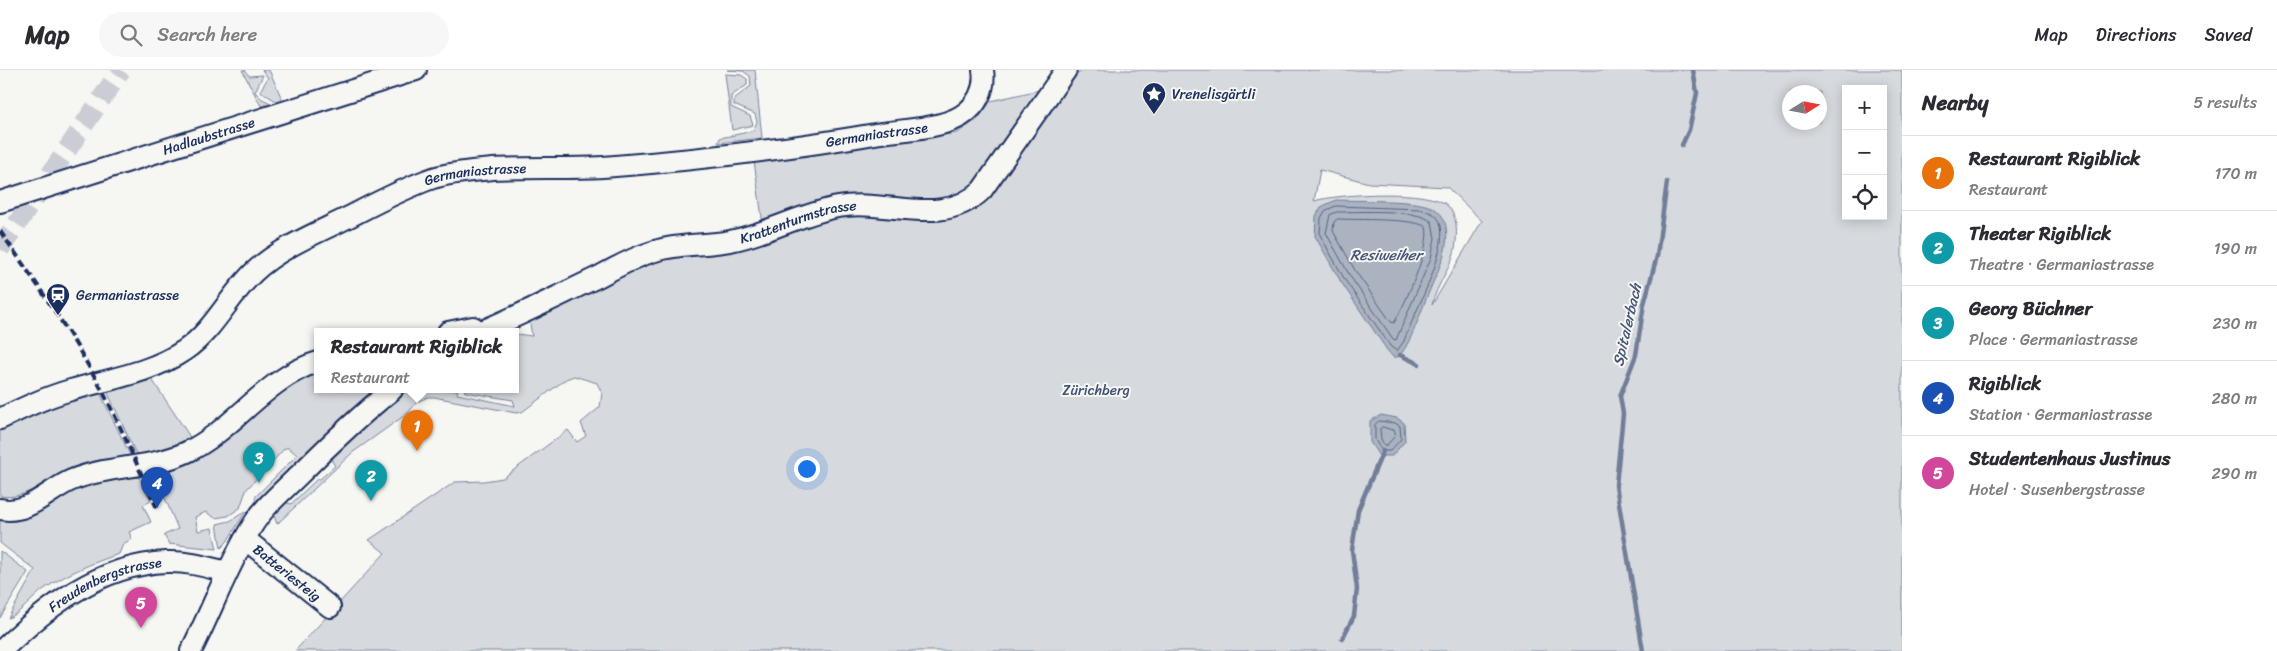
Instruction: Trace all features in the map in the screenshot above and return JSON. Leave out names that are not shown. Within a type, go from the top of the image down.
[{"type":"street","name":"Hadlaubstrasse","points":[[0,202],[416,70]]},
{"type":"street","name":"Germaniastrasse","points":[[0,419],[29,404],[70,390],[138,371],[172,357],[184,350],[207,330],[241,286],[264,264],[326,228],[408,188],[436,178],[459,172],[494,169],[602,167],[715,156],[866,136],[945,122],[959,118],[971,109],[980,97],[984,84],[983,70]]},
{"type":"street","name":"Krattenturmstrasse","points":[[489,328],[655,250],[729,241],[765,232],[811,214],[838,207],[857,205],[938,211],[958,207],[982,190],[1066,70]]},
{"type":"street","points":[[0,509],[18,509],[30,505],[70,481],[90,474],[152,464],[188,451],[215,435],[285,378],[314,364]]},
{"type":"street","points":[[191,651],[211,612],[227,572],[252,526],[272,502],[333,441],[389,393]]},
{"type":"street","name":"Batteriesteig","points":[[245,539],[330,607]]},
{"type":"street","name":"Freudenbergstrasse","points":[[0,651],[56,603],[101,577],[124,569],[168,562],[195,564],[227,572]]},
{"type":"green space","points":[[242,70],[245,70],[249,76],[263,75],[255,92],[262,99],[271,103],[261,106]]},
{"type":"green space","points":[[262,70],[269,70],[282,99],[276,101],[260,91],[268,78]]},
{"type":"green space","points":[[727,70],[755,70],[762,138],[718,143],[720,138],[753,131],[757,122],[755,114],[734,105],[734,99],[751,86],[750,76],[743,71]]},
{"type":"green space","name":"Zürichberg","points":[[1084,70],[1902,70],[1902,651],[295,651],[385,553],[369,540],[455,482],[503,478],[568,430],[577,442],[586,436],[581,423],[600,407],[602,393],[597,383],[574,376],[566,379],[522,412],[516,413],[428,397],[417,402],[408,413],[352,453],[277,524],[273,513],[284,502],[291,504],[317,479],[320,479],[335,466],[332,461],[335,452],[400,395],[403,393],[457,393],[515,406],[513,400],[471,393],[519,393],[519,334],[532,336],[529,318],[608,280],[664,257],[765,239],[754,161],[957,133],[978,119],[991,101],[1061,85]],"holes":[[[1320,170],[1369,183],[1447,187],[1482,221],[1432,305],[1437,289],[1455,250],[1456,223],[1451,210],[1439,200],[1405,195],[1342,196],[1314,201]]]},
{"type":"green space","points":[[725,74],[741,75],[747,79],[747,85],[731,96],[731,107],[750,116],[753,125],[732,130]]},
{"type":"green space","points":[[314,372],[314,393],[370,393],[256,503],[255,497],[297,455],[289,448],[285,448],[246,490],[240,508],[228,516],[215,518],[206,512],[195,517],[198,531],[212,528],[217,549],[169,544],[164,535],[178,529],[165,498],[158,501],[146,476],[168,471],[206,451],[297,380]]},
{"type":"green space","points":[[151,378],[190,437],[171,447],[137,456],[107,391],[136,384]]},
{"type":"green space","points":[[100,393],[131,457],[102,460],[80,465],[64,471],[38,487],[20,495],[0,496],[0,430],[57,405]]},
{"type":"green space","points":[[139,477],[151,501],[143,505],[151,522],[129,532],[132,539],[123,544],[119,554],[62,578],[44,589],[17,613],[8,618],[35,570],[0,543],[0,518],[21,518],[78,488],[108,481]]},
{"type":"green space","points":[[246,511],[221,548],[217,524],[230,521]]},
{"type":"green space","points":[[0,551],[28,572],[0,618]]},
{"type":"water","name":"Resiweiher","points":[[1336,200],[1423,204],[1437,210],[1444,220],[1447,236],[1442,261],[1407,345],[1398,357],[1393,357],[1387,350],[1341,282],[1315,236],[1316,216],[1321,207]]},
{"type":"water","points":[[1381,415],[1397,418],[1404,423],[1405,441],[1392,456],[1379,456],[1370,442],[1370,421]]},
{"type":"waterway","name":"Spitalerbach","points":[[1682,145],[1689,130],[1697,93],[1693,70]]},
{"type":"waterway","name":"Spitalerbach","points":[[1643,651],[1616,485],[1623,414],[1620,396],[1636,355],[1644,304],[1657,256],[1667,182]]},
{"type":"waterway","points":[[1400,355],[1419,364]]},
{"type":"waterway","points":[[1342,639],[1354,616],[1357,589],[1352,550],[1358,510],[1383,451]]},
{"type":"tunnel","points":[[0,249],[121,70]]},
{"type":"railway","points":[[0,231],[55,311],[104,394],[157,508]]},
{"type":"place","name":"Vrenelisgärtli","points":[[1154,115]]},
{"type":"place","name":"Germaniastrasse","points":[[58,316]]},
{"type":"place","name":"Restaurant Rigiblick","points":[[417,451]]},
{"type":"place","name":"Georg Büchner","points":[[259,483]]},
{"type":"place","name":"Theater Rigiblick","points":[[371,501]]},
{"type":"place","name":"Rigiblick","points":[[157,508]]},
{"type":"place","name":"Studentenhaus Justinus","points":[[141,628]]}]
